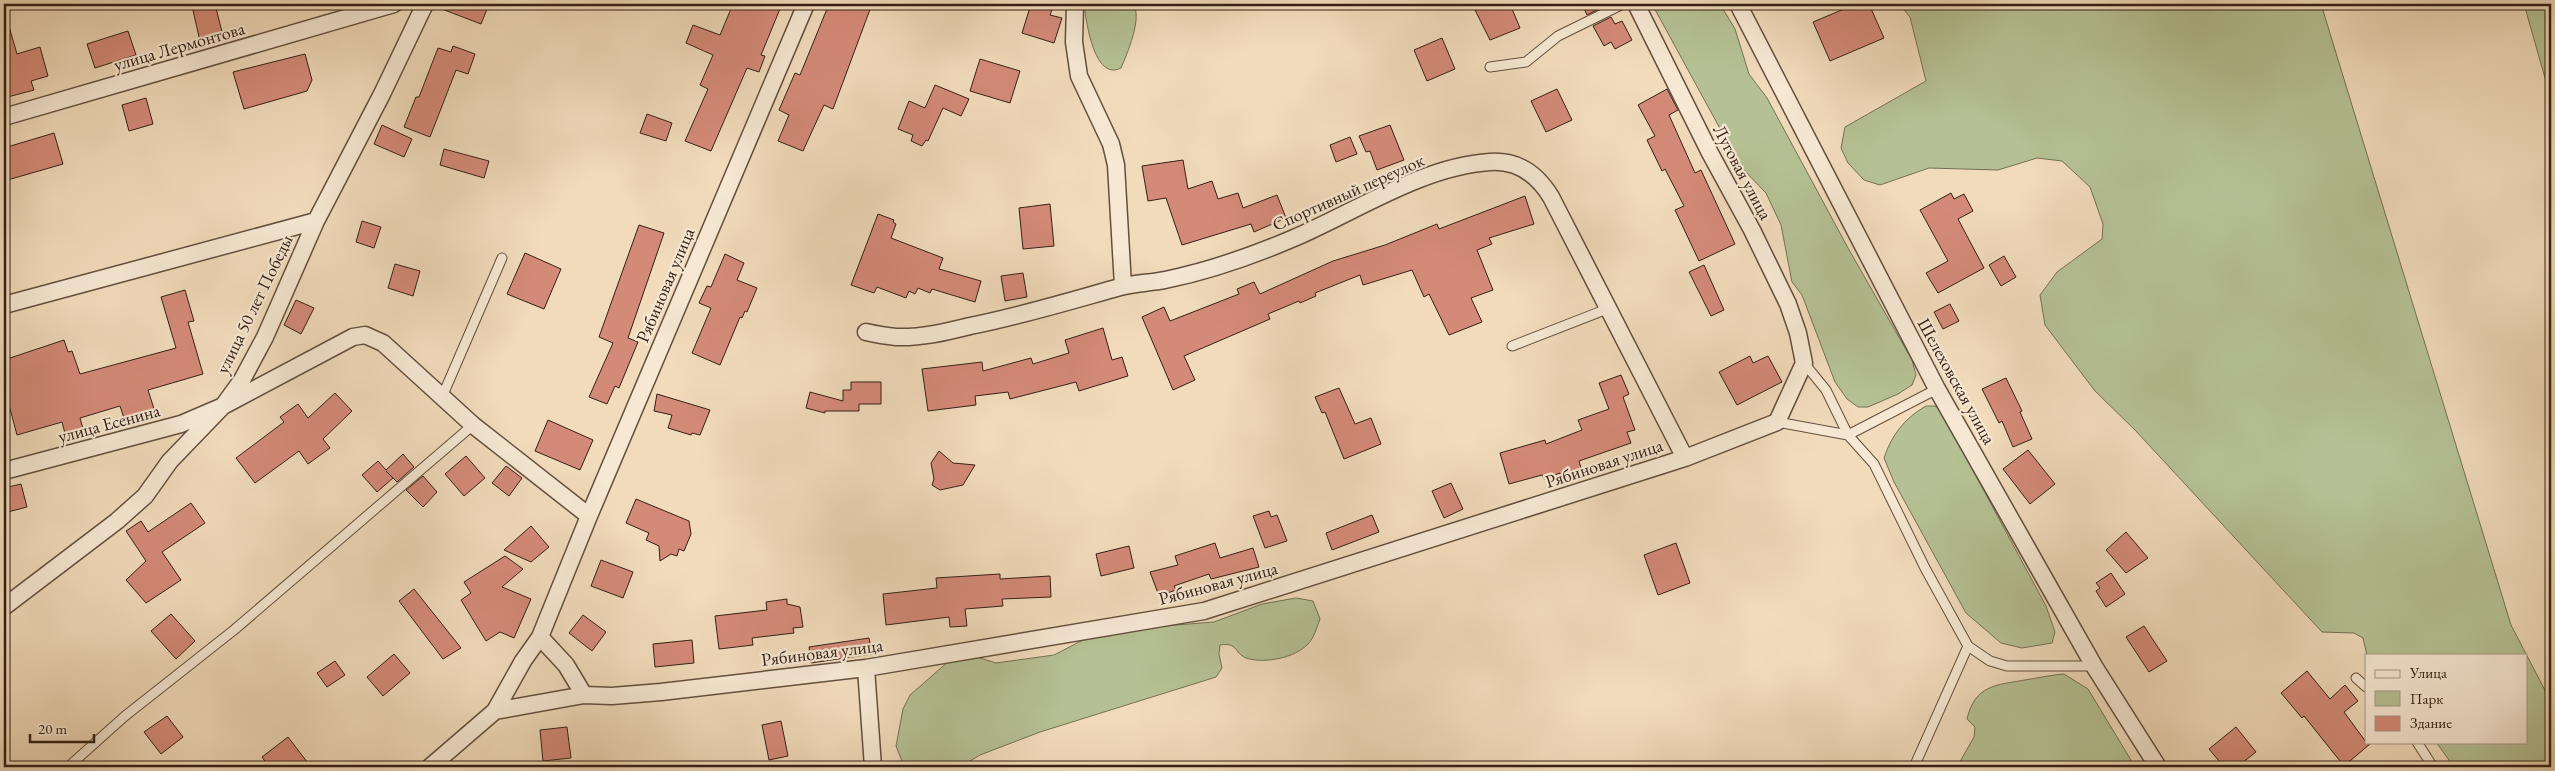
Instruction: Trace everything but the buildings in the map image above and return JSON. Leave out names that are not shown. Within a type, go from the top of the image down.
[{"type":"street","name":"улица Лермонтова","points":[[4,117],[394,4]]},
{"type":"street","name":"улица 50 лет Победы","points":[[4,607],[131,510],[154,486],[170,461],[223,406],[252,363],[316,221],[382,94],[425,4]]},
{"type":"street","name":"Рябиновая улица","points":[[495,712],[523,661],[540,637],[589,516],[806,4]]},
{"type":"street","points":[[1076,4],[1074,42],[1079,76],[1111,144],[1116,165],[1123,286]]},
{"type":"street","name":"Луговая улица","points":[[1636,4],[1710,154],[1780,288],[1798,332],[1804,363]]},
{"type":"street","name":"Шелеховская улица","points":[[1738,4],[1937,389],[2094,666],[2158,767]]},
{"type":"street","name":"Спортивный переулок","points":[[866,332],[895,337],[929,335],[1013,317],[1123,286],[1164,280],[1223,266],[1289,240],[1396,190],[1438,173],[1474,164],[1498,162],[1527,170],[1544,186],[1607,309],[1654,394],[1685,458]]},
{"type":"street","points":[[4,305],[316,221]]},
{"type":"street","points":[[223,406],[353,337],[365,335],[383,344],[473,425],[589,516]]},
{"type":"street","points":[[1777,422],[1804,363]]},
{"type":"street","name":"улица Есенина","points":[[4,471],[144,435],[181,424],[223,406]]},
{"type":"street","name":"Рябиновая улица","points":[[495,712],[584,694],[612,696],[661,692],[866,668],[1204,611],[1685,458],[1777,422]]},
{"type":"street","points":[[540,637],[566,665],[584,694]]},
{"type":"street","points":[[866,668],[874,767]]},
{"type":"street","points":[[430,767],[495,712]]},
{"type":"lane","points":[[1490,67],[1517,65],[1526,62],[1558,36],[1623,4]]},
{"type":"lane","points":[[442,397],[502,258]]},
{"type":"lane","points":[[1512,346],[1607,309]]},
{"type":"lane","points":[[1804,363],[1826,390],[1848,435],[1874,464],[1925,568],[1968,646],[1990,661],[2007,666],[2094,666]]},
{"type":"lane","points":[[1777,422],[1848,435],[1937,389]]},
{"type":"lane","points":[[68,767],[125,716],[234,630],[473,425]]},
{"type":"lane","points":[[1914,767],[1968,646]]},
{"type":"lane","points":[[2356,678],[2365,686]]},
{"type":"lane","points":[[2418,744],[2433,767]]},
{"type":"green space","points":[[1084,4],[1133,4],[1136,10],[1135,26],[1121,68],[1112,70],[1104,66],[1098,58],[1089,35]]},
{"type":"green space","points":[[1652,4],[1720,4],[1735,29],[1749,74],[1767,98],[1848,248],[1912,360],[1916,375],[1912,385],[1898,394],[1868,407],[1858,407],[1847,399],[1835,382],[1802,295],[1792,282],[1781,225],[1766,193],[1741,167]]},
{"type":"green space","points":[[1899,4],[2321,4],[2511,625],[2526,654],[2367,654],[2363,638],[2354,633],[2322,632],[2135,430],[2095,391],[2045,325],[2040,295],[2057,272],[2102,239],[2103,224],[2090,187],[2062,161],[2037,158],[1998,170],[1929,168],[1880,185],[1864,180],[1848,163],[1841,148],[1845,127],[1926,81],[1910,17]]},
{"type":"green space","points":[[2524,4],[2551,4],[2551,99]]},
{"type":"green space","points":[[1926,406],[1935,406],[1941,411],[2046,606],[2055,632],[2052,643],[2022,648],[2001,643],[1966,613],[1894,482],[1884,458],[1887,449],[1895,434],[1906,421]]},
{"type":"green space","points":[[1296,598],[1313,601],[1320,619],[1310,642],[1302,649],[1287,656],[1270,660],[1253,660],[1242,656],[1233,646],[1220,645],[1219,654],[1222,668],[1216,677],[1040,732],[980,755],[960,767],[908,767],[902,761],[896,746],[903,709],[910,695],[949,661],[977,657],[996,663],[1054,655],[1081,641],[1112,630],[1214,622],[1262,604]]},
{"type":"green space","points":[[2528,658],[2551,702],[2551,767],[2454,767],[2437,744],[2528,744]]},
{"type":"green space","points":[[2064,674],[2088,689],[2131,760],[2128,767],[1957,767],[1974,737],[1975,727],[1967,719],[1975,699],[1981,693],[2005,683]]}]
